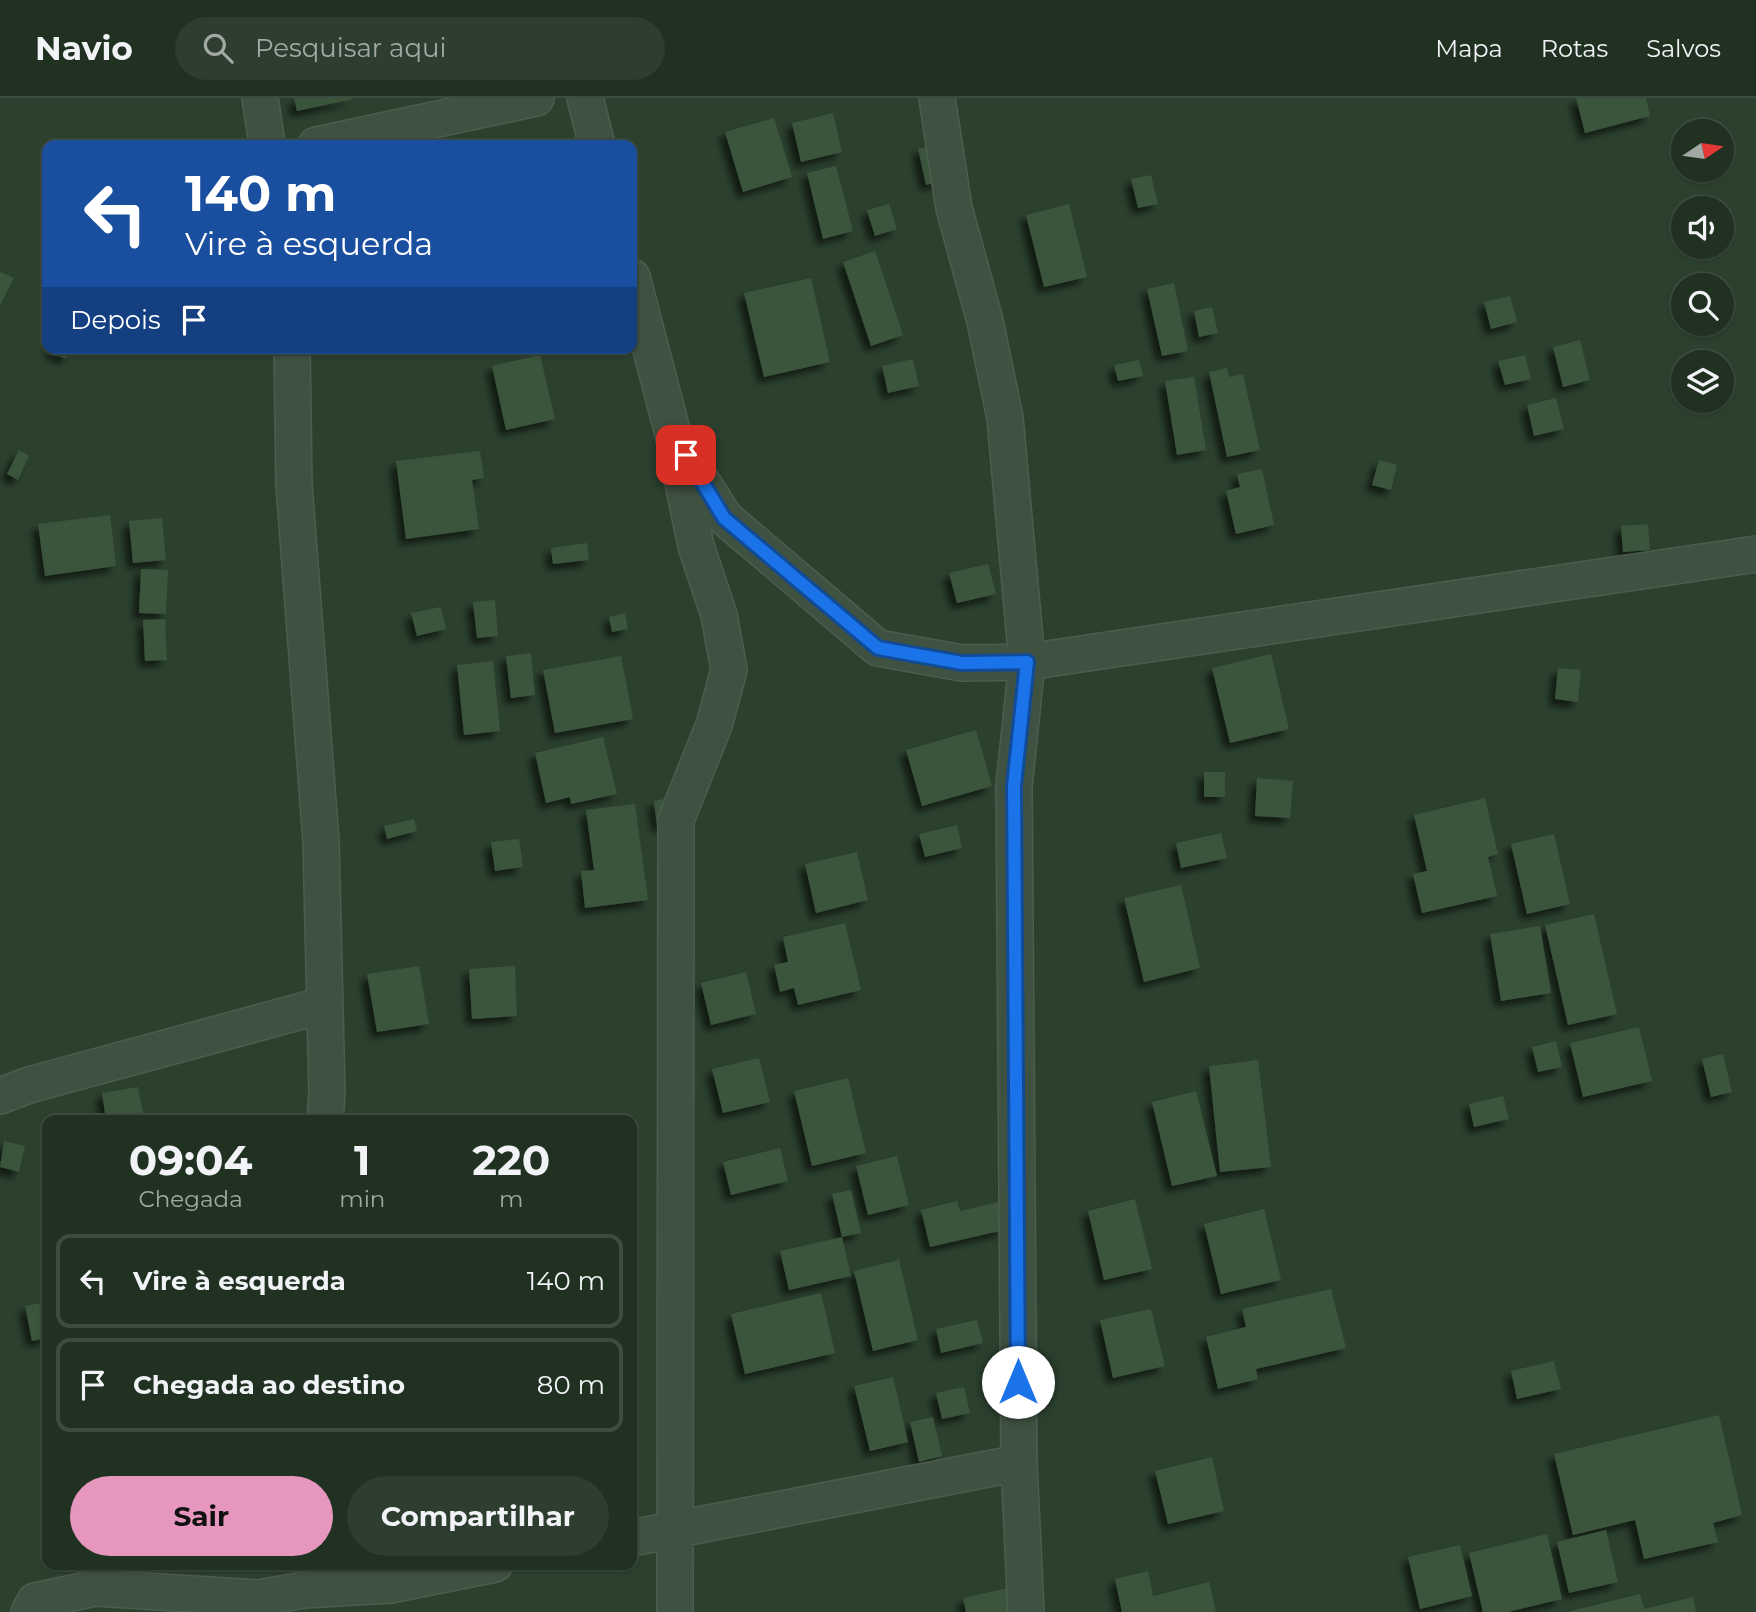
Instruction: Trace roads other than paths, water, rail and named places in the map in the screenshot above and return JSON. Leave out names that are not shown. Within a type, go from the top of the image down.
[{"type":"street","points":[[260,98],[266,140]]},
{"type":"street","points":[[340,140],[537,98]]},
{"type":"street","points":[[585,98],[596,140]]},
{"type":"street","points":[[937,98],[954,208],[985,321],[1005,418],[1027,662],[1014,786],[1019,1463],[1026,1612]]},
{"type":"street","points":[[637,296],[673,434],[696,546],[719,615],[729,670],[714,725],[676,820],[675,1612]]},
{"type":"street","points":[[292,354],[294,485],[321,841],[325,1115]]},
{"type":"street","points":[[673,434],[724,518],[878,648],[962,663],[1027,662],[1756,554]]},
{"type":"street","points":[[0,1096],[29,1085],[324,1005]]},
{"type":"street","points":[[637,1537],[1019,1463]]},
{"type":"street","points":[[29,1612],[35,1601],[95,1588],[259,1598],[304,1589],[390,1585],[465,1570]]}]
